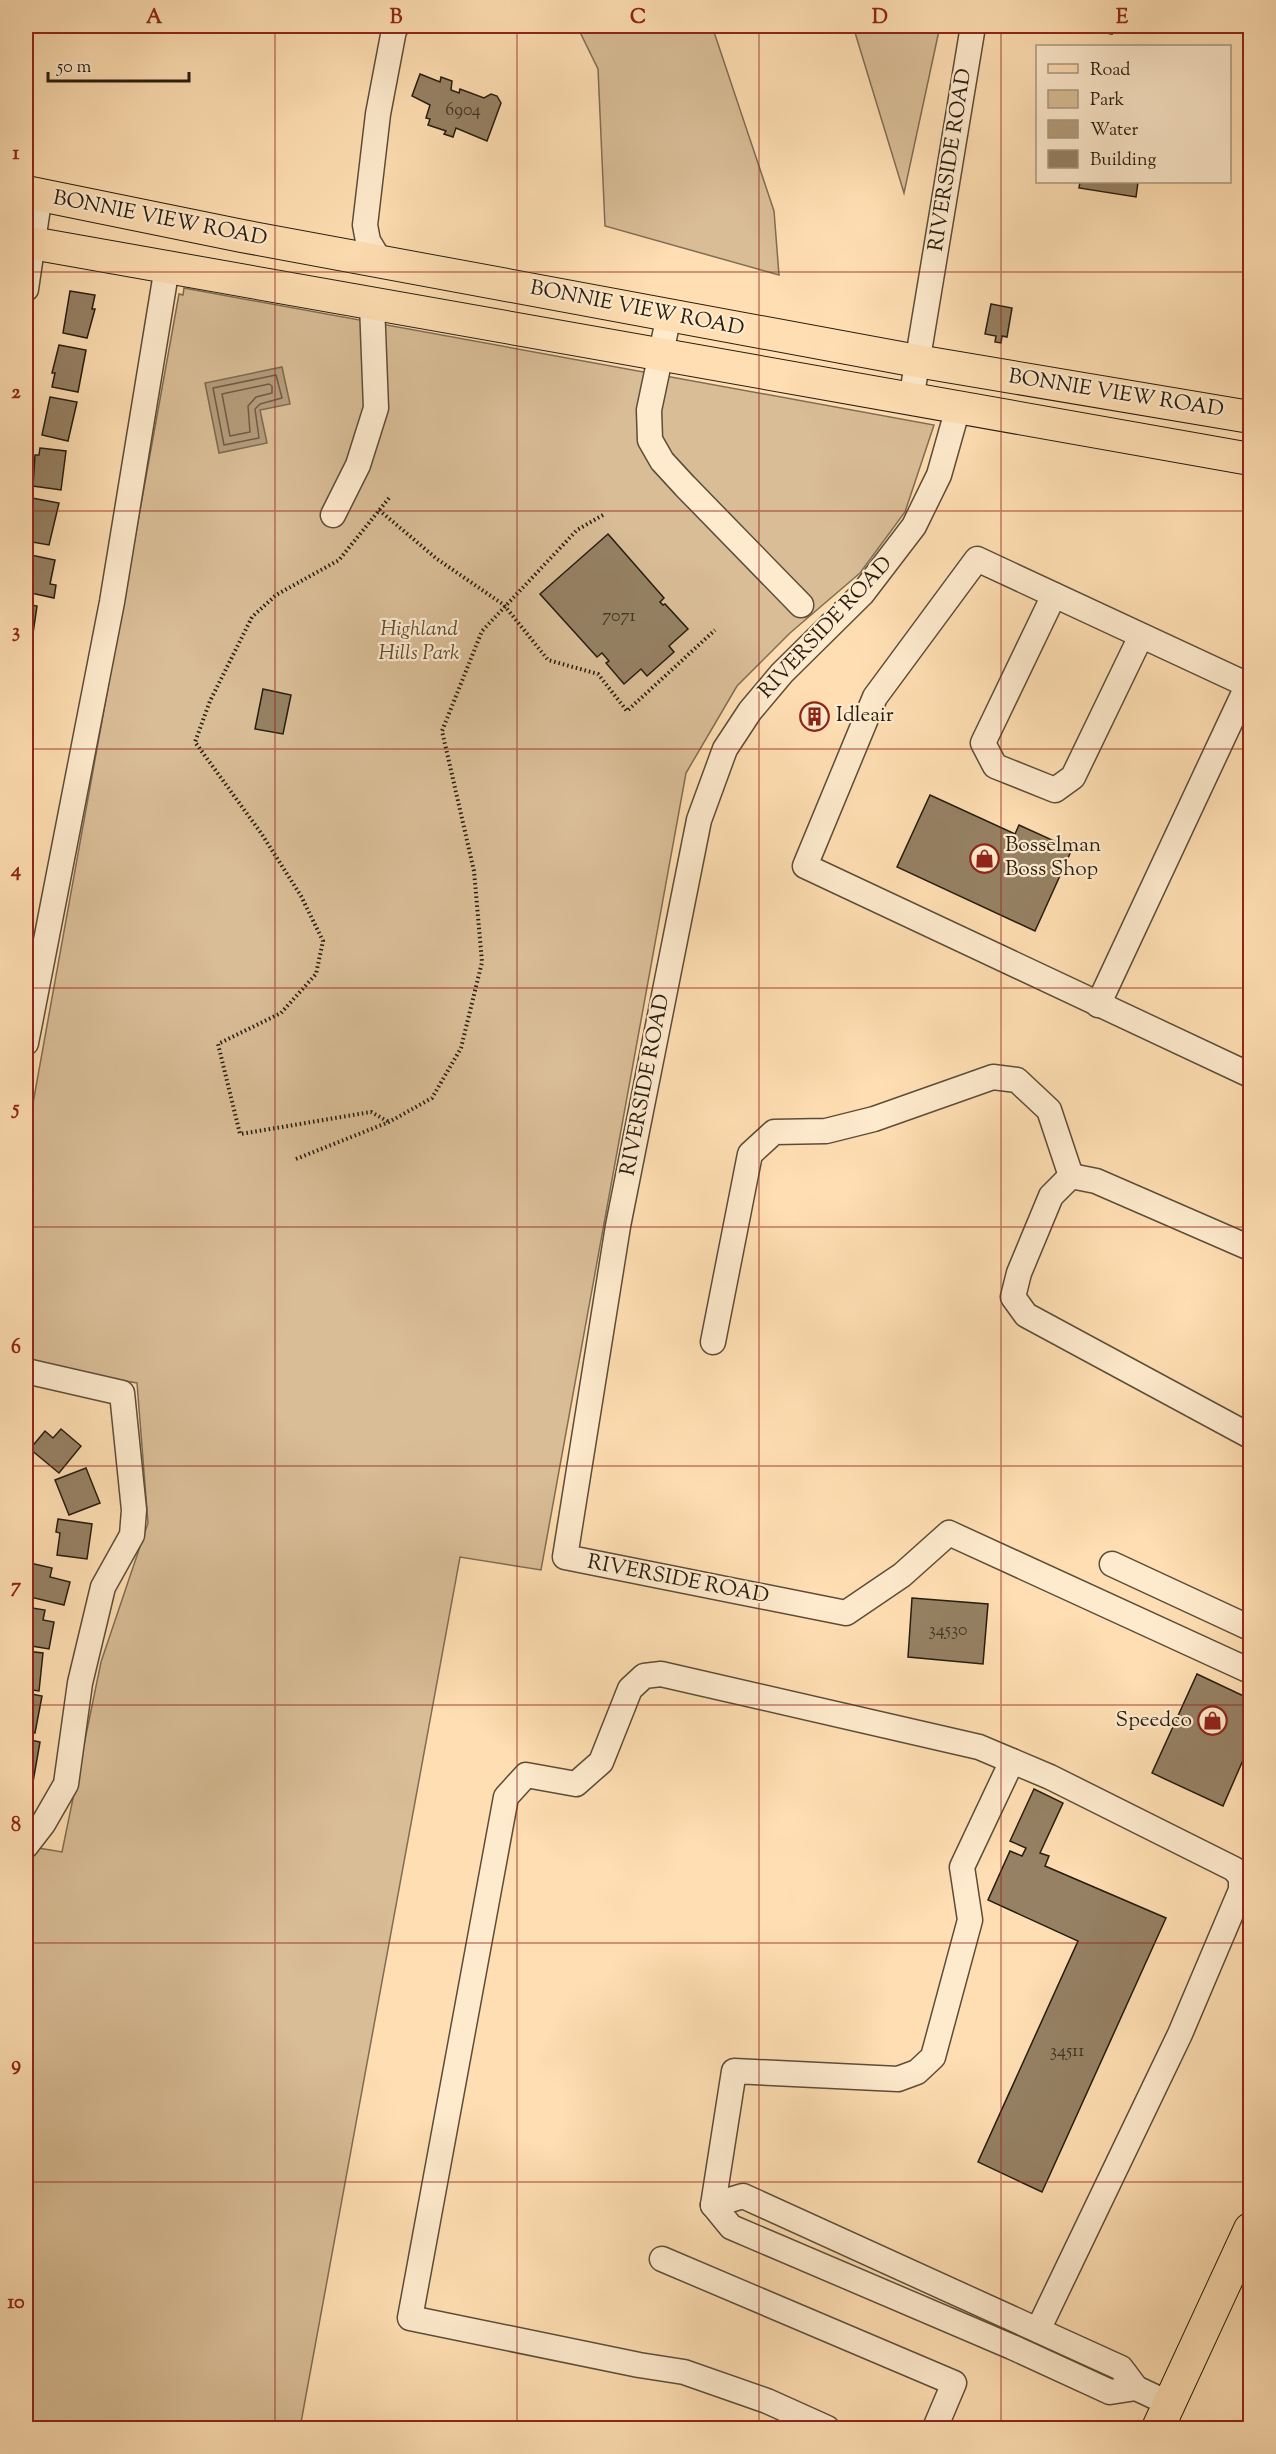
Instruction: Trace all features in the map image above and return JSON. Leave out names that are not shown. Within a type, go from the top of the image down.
[{"type":"main road","name":"BONNIE VIEW ROAD","points":[[33,193],[380,261],[917,361],[1251,417]]},
{"type":"main road","name":"BONNIE VIEW ROAD","points":[[29,243],[1251,459]]},
{"type":"main road","points":[[372,304],[380,261]]},
{"type":"main road","points":[[1164,2416],[1251,2229]]},
{"type":"street","points":[[380,261],[368,241],[365,225],[378,114],[394,30],[397,26]]},
{"type":"street","name":"RIVERSIDE ROAD","points":[[911,400],[938,252],[973,26]]},
{"type":"street","points":[[26,289],[33,193]]},
{"type":"street","points":[[26,1043],[112,602],[167,267]]},
{"type":"street","points":[[333,515],[358,465],[376,408],[372,304]]},
{"type":"street","points":[[669,315],[649,410],[650,440],[658,454],[685,486],[801,605]]},
{"type":"street","name":"RIVERSIDE ROAD","points":[[958,408],[939,475],[914,526],[862,594],[782,674],[750,711],[725,749],[699,820],[618,1226],[565,1557],[846,1613],[902,1575],[949,1533],[1251,1671]]},
{"type":"street","points":[[1098,1005],[1250,684],[977,559],[875,697],[805,866],[1098,1005],[1251,1075]]},
{"type":"street","points":[[1054,595],[983,743],[995,766],[1055,790],[1073,777],[1141,636]]},
{"type":"street","points":[[713,1342],[750,1154],[774,1132],[826,1131],[874,1119],[993,1077],[1017,1080],[1049,1110],[1071,1176]]},
{"type":"street","points":[[1071,1176],[1096,1181],[1251,1248]]},
{"type":"street","points":[[1071,1176],[1051,1196],[1019,1273],[1013,1297],[1026,1315],[1251,1436]]},
{"type":"street","points":[[26,1371],[122,1393],[134,1510],[132,1535],[103,1587],[80,1683],[66,1784],[43,1824],[26,1846]]},
{"type":"street","points":[[1112,1564],[1251,1628]]},
{"type":"street","points":[[827,2428],[767,2402],[684,2372],[639,2365],[410,2318],[506,1797],[526,1775],[576,1784],[601,1762],[630,1689],[644,1676],[661,1674],[979,1747],[1214,1859],[1234,1869],[1241,1877],[1241,1890],[1180,2034],[1038,2330]]},
{"type":"street","points":[[1012,1761],[963,1867],[970,1920],[933,2057],[917,2072],[898,2079],[734,2070],[713,2205],[730,2227],[1011,2347],[1110,2392],[1136,2388]]},
{"type":"street","points":[[713,2205],[743,2196],[1121,2368],[1136,2388],[1164,2416]]},
{"type":"street","points":[[662,2259],[954,2383],[934,2428]]},
{"type":"path","points":[[389,498],[339,560],[276,595],[252,616],[210,701],[195,742],[261,833],[301,896],[324,941],[316,974],[281,1013],[218,1044],[240,1134],[370,1112],[389,1122]]},
{"type":"path","points":[[379,510],[437,560],[504,605],[548,660],[598,674],[627,711],[715,630]]},
{"type":"path","points":[[296,1159],[389,1122],[432,1098],[460,1048],[482,962],[474,871],[442,731],[482,631],[577,530],[603,515]]},
{"type":"green space","points":[[577,26],[712,26],[774,211],[779,275],[605,226],[598,69]]},
{"type":"green space","points":[[853,26],[940,26],[904,193]]},
{"type":"green space","name":"Highland Hills Park","points":[[184,288],[934,425],[905,512],[860,573],[790,633],[737,686],[686,773],[541,1570],[460,1557],[300,2428],[26,2428],[26,1846],[62,1852],[101,1662],[148,1523],[137,1383],[27,1364],[26,1361],[26,1142],[179,294],[183,295]]},
{"type":"water","points":[[282,367],[290,404],[260,410],[267,443],[219,453],[205,383]]},
{"type":"building","points":[[1088,26],[1126,26],[1125,32],[1112,30],[1112,34],[1101,32],[1102,28]]},
{"type":"building","points":[[420,74],[440,82],[441,77],[452,81],[451,90],[459,93],[460,89],[484,98],[491,94],[497,96],[501,103],[487,141],[456,128],[453,137],[444,134],[446,131],[428,125],[430,119],[426,118],[430,105],[412,96]]},
{"type":"building","points":[[1080,183],[1138,183],[1136,197],[1079,188]]},
{"type":"building","points":[[70,291],[95,295],[92,309],[95,309],[87,338],[63,333]]},
{"type":"building","points":[[991,304],[1012,308],[1007,337],[1002,336],[1001,343],[995,342],[996,336],[985,334]]},
{"type":"building","points":[[59,345],[86,350],[78,392],[52,387],[55,373],[52,373]]},
{"type":"building","points":[[50,397],[77,402],[68,441],[42,435]]},
{"type":"building","points":[[40,448],[66,451],[61,490],[33,486],[35,455],[39,455]]},
{"type":"building","points":[[32,498],[59,503],[49,545],[26,541]]},
{"type":"building","points":[[608,534],[664,598],[660,602],[665,604],[688,629],[669,646],[674,652],[647,676],[641,669],[624,684],[606,663],[609,661],[602,653],[597,657],[540,594]]},
{"type":"building","points":[[26,554],[55,560],[50,584],[56,585],[54,598],[26,592]]},
{"type":"building","points":[[26,604],[37,606],[31,647],[26,646]]},
{"type":"building","points":[[263,689],[291,695],[283,734],[255,729]]},
{"type":"building","name":"Idleair","points":[[815,703],[827,710],[815,729],[803,722]]},
{"type":"building","name":"Bosselman Boss Shop","points":[[930,795],[1015,834],[1019,825],[1072,849],[1035,931],[897,867]]},
{"type":"building","points":[[61,1429],[81,1446],[59,1473],[30,1449],[45,1431],[53,1438]]},
{"type":"building","points":[[86,1468],[100,1503],[69,1515],[55,1480]]},
{"type":"building","points":[[58,1519],[92,1524],[87,1559],[57,1555],[60,1533],[56,1532]]},
{"type":"building","points":[[30,1563],[52,1568],[50,1577],[70,1582],[64,1605],[26,1596],[26,1568]]},
{"type":"building","points":[[912,1598],[988,1604],[983,1664],[908,1657]]},
{"type":"building","points":[[26,1607],[45,1610],[43,1620],[54,1622],[49,1649],[26,1645]]},
{"type":"building","points":[[26,1651],[43,1653],[39,1691],[26,1689]]},
{"type":"building","name":"Speedco","points":[[1197,1674],[1250,1699],[1250,1744],[1223,1806],[1152,1773]]},
{"type":"building","points":[[26,1693],[42,1696],[35,1733],[26,1732]]},
{"type":"building","points":[[26,1739],[40,1742],[33,1782],[26,1780]]},
{"type":"building","points":[[1034,1789],[1063,1803],[1040,1853],[1049,1856],[1045,1866],[1166,1918],[1042,2192],[978,2162],[1078,1941],[988,1900],[1010,1851],[1022,1856],[1026,1848],[1010,1841]]},
{"type":"place","name":"Idleair","points":[[815,716]]},
{"type":"place","name":"Bosselman Boss Shop","points":[[984,858]]},
{"type":"place","name":"Speedco","points":[[1213,1721]]}]
